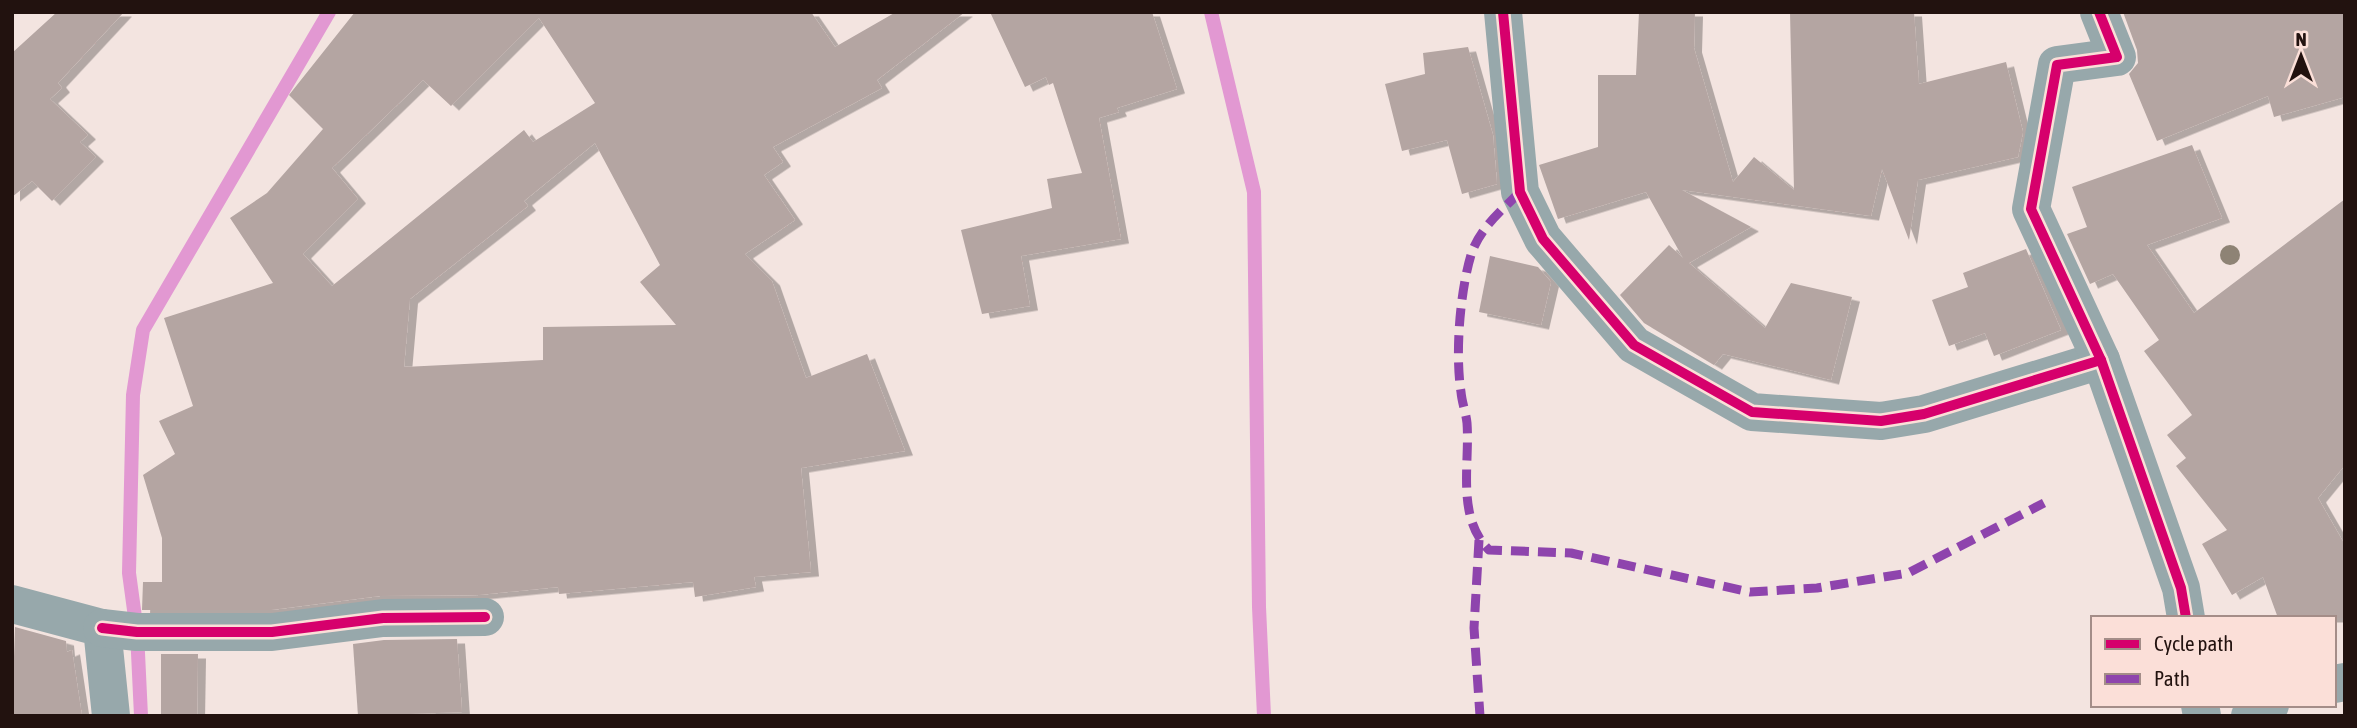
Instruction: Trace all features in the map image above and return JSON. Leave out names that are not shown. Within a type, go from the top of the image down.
[{"type":"street","points":[[1503,12],[1520,192],[1543,239],[1634,345],[1752,412],[1881,421],[1924,414],[2101,360]]},
{"type":"street","points":[[2099,12],[2117,57],[2057,65],[2031,209],[2101,360],[2181,588],[2186,616]]},
{"type":"street","points":[[12,604],[102,628],[137,632],[272,632],[383,618],[485,617]]},
{"type":"street","points":[[102,628],[111,716]]},
{"type":"street","points":[[2250,716],[2266,707]]},
{"type":"building","points":[[57,12],[124,12],[58,83],[62,88],[50,99],[88,135],[80,142],[96,157],[52,201],[32,181],[12,197],[12,53]]},
{"type":"building","points":[[355,12],[811,12],[835,47],[896,12],[965,12],[877,80],[882,88],[773,147],[783,162],[764,175],[795,220],[745,254],[772,281],[806,378],[867,354],[905,451],[801,468],[811,572],[754,577],[756,587],[695,597],[693,582],[559,594],[558,587],[479,595],[380,596],[271,610],[142,610],[143,582],[162,582],[162,538],[143,475],[175,454],[159,421],[193,406],[164,318],[273,283],[230,218],[267,193],[323,129],[289,95]],"holes":[[[539,18],[595,103],[533,142],[524,130],[332,286],[303,254],[358,199],[332,168],[423,80],[451,106]],[[595,143],[660,265],[640,282],[676,325],[543,327],[543,360],[404,367],[410,299],[528,206],[524,201]]]},
{"type":"building","points":[[990,12],[1152,12],[1177,89],[1117,108],[1119,112],[1099,118],[1121,239],[1021,256],[1030,306],[982,314],[961,230],[1052,208],[1047,179],[1082,173],[1053,83],[1049,85],[1046,77],[1025,87]]},
{"type":"building","points":[[1639,12],[1695,12],[1694,48],[1733,182],[1754,157],[1794,190],[1790,12],[1914,12],[1919,84],[2006,62],[2023,132],[2018,157],[1918,180],[1909,240],[1882,169],[1871,216],[1682,190],[1751,227],[1689,263],[1765,328],[1791,283],[1852,297],[1831,380],[1723,354],[1714,365],[1644,323],[1620,295],[1669,245],[1683,258],[1646,192],[1558,219],[1539,165],[1598,147],[1598,75],[1636,75]]},
{"type":"building","points":[[2123,12],[2345,12],[2345,97],[2274,117],[2268,96],[2157,141],[2129,74],[2138,63],[2137,50]]},
{"type":"building","points":[[1468,47],[1493,135],[1497,184],[1462,194],[1447,140],[1402,151],[1385,84],[1425,74],[1423,53]]},
{"type":"building","points":[[2192,145],[2222,218],[2147,245],[2194,313],[2345,199],[2345,465],[2318,498],[2345,545],[2345,618],[2277,616],[2263,577],[2232,595],[2202,544],[2227,530],[2176,466],[2186,458],[2167,435],[2192,415],[2144,351],[2159,340],[2113,274],[2090,284],[2067,234],[2087,227],[2072,187]]},
{"type":"building","points":[[2026,249],[2061,330],[1994,356],[1985,333],[1949,346],[1932,300],[1968,287],[1963,273]]},
{"type":"building","points":[[1490,256],[1538,267],[1551,282],[1541,325],[1479,312]]},
{"type":"building","points":[[15,627],[66,641],[67,652],[72,650],[82,716],[12,716]]},
{"type":"building","points":[[457,639],[462,712],[358,716],[353,644],[384,640]]},
{"type":"building","points":[[161,654],[198,654],[197,716],[161,716]]},
{"type":"waterway","points":[[141,716],[137,632],[129,573],[133,395],[143,330],[329,12]]},
{"type":"waterway","points":[[1211,12],[1254,192],[1259,607],[1264,716]]},
{"type":"marked path","points":[[1520,192],[1479,237],[1467,270],[1460,323],[1458,359],[1467,423],[1468,506],[1479,537],[1489,550],[1571,553],[1750,592],[1817,588],[1908,573],[2044,503]]},
{"type":"marked path","points":[[1479,540],[1474,628],[1480,716]]},
{"type":"cycle path","points":[[1503,12],[1520,192],[1543,239],[1634,345],[1752,412],[1881,421],[1924,414],[2101,360]]},
{"type":"cycle path","points":[[2099,12],[2117,57],[2057,65],[2031,209],[2101,360],[2181,588],[2186,616]]},
{"type":"cycle path","points":[[102,628],[137,632],[272,632],[383,618],[485,617]]}]
